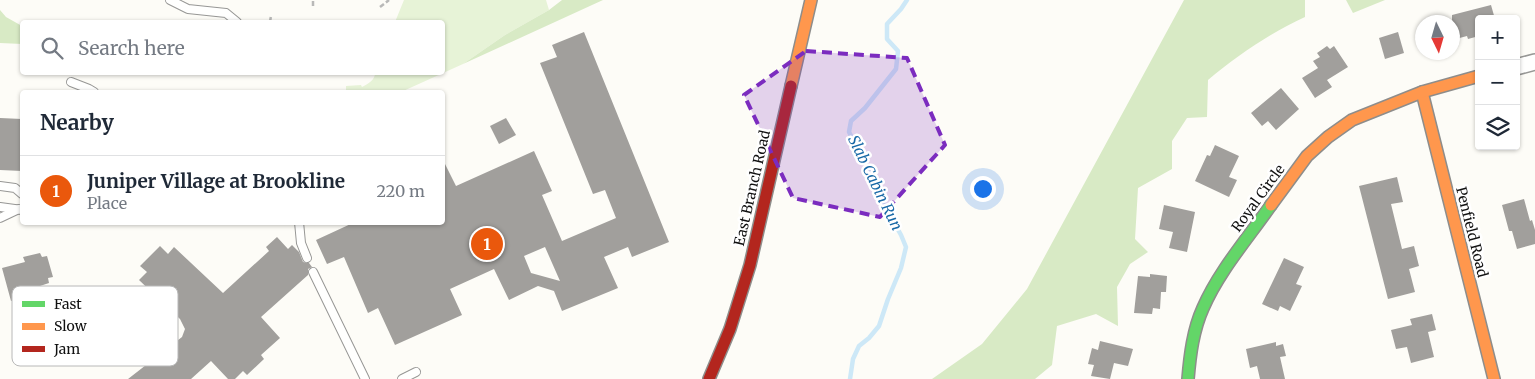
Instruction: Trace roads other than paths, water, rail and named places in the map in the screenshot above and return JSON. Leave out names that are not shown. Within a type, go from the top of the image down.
[{"type":"street","name":"East Branch Road","points":[[709,379],[730,329],[750,265],[811,0]]},
{"type":"street","points":[[1520,66],[1535,62]]},
{"type":"street","name":"Royal Circle","points":[[1188,379],[1190,347],[1202,309],[1216,282],[1307,156],[1328,137],[1352,120],[1422,92],[1475,77]]},
{"type":"street","name":"Penfield Road","points":[[1422,92],[1494,379]]},
{"type":"lane","points":[[170,0],[188,9],[226,13],[235,20]]},
{"type":"lane","points":[[71,82],[91,90]]},
{"type":"lane","points":[[0,186],[15,188],[20,192]]},
{"type":"lane","points":[[0,207],[20,209]]},
{"type":"lane","points":[[0,218],[20,209]]},
{"type":"lane","points":[[299,225],[300,238],[307,258]]},
{"type":"lane","points":[[313,272],[365,379]]},
{"type":"lane","points":[[402,379],[416,372]]},
{"type":"waterway","name":"Slab Cabin Run","points":[[850,379],[853,359],[859,346],[879,326],[901,268],[906,247],[849,132],[851,121],[865,108],[896,69],[898,51],[887,39],[887,24],[907,0]]},
{"type":"place","name":"Juniper Village at Brookline","points":[[487,244]]}]
